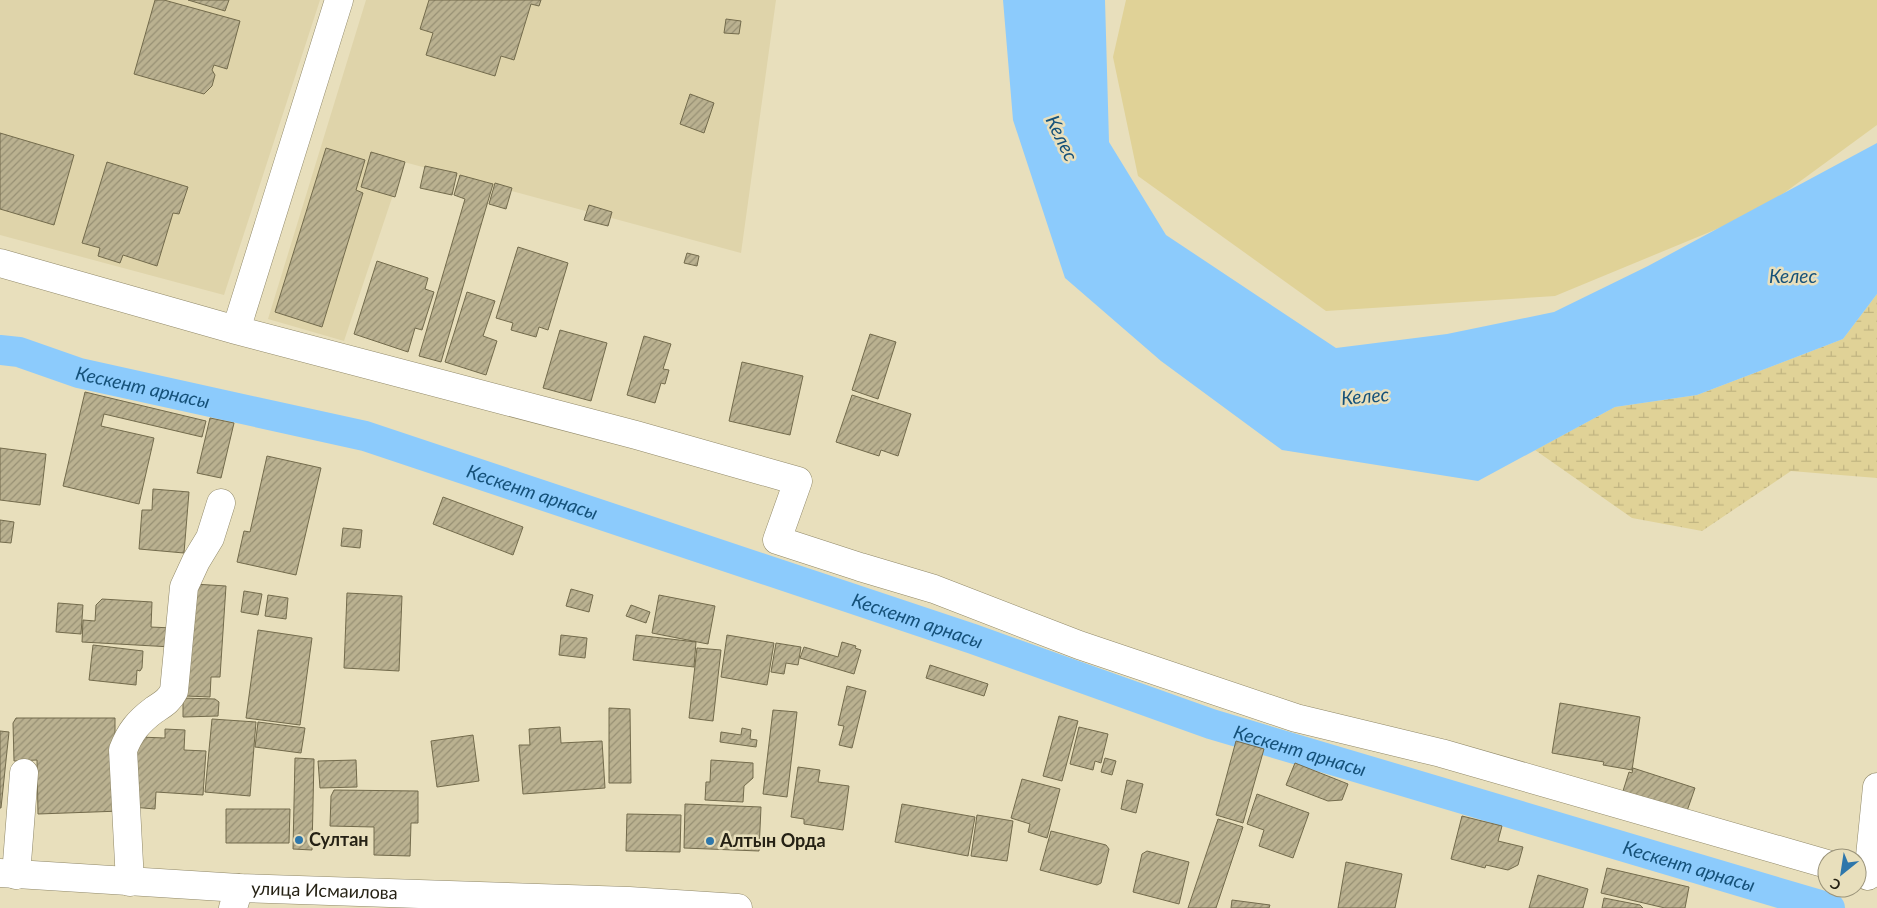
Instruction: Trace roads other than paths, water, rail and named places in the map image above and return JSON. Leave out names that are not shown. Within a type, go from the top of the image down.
[{"type":"street","points":[[236,330],[339,0]]},
{"type":"street","points":[[0,263],[236,330],[626,432],[798,481],[777,540],[934,589],[1079,646],[1296,718],[1441,752],[1817,861]]},
{"type":"street","points":[[130,882],[123,750],[134,728],[168,701],[174,691],[184,587],[196,561],[210,538],[221,503]]},
{"type":"street","points":[[8,874],[24,773]]},
{"type":"street","points":[[1867,876],[1877,787]]},
{"type":"street","name":"улица Исмаилова","points":[[8,874],[130,882],[236,898],[629,901],[738,908]]},
{"type":"water","name":"Келес","points":[[1003,0],[1105,0],[1109,142],[1166,235],[1336,348],[1447,334],[1554,312],[1648,266],[1877,143],[1877,294],[1843,339],[1697,395],[1615,407],[1478,481],[1282,450],[1161,361],[1065,278],[1013,120]]},
{"type":"waterway","name":"Кескент арнасы","points":[[0,350],[19,352],[79,373],[365,436],[973,639],[1211,724],[1830,908]]},
{"type":"place","name":"Султан","points":[[299,840]]},
{"type":"place","name":"Алтын Орда","points":[[710,841]]}]
